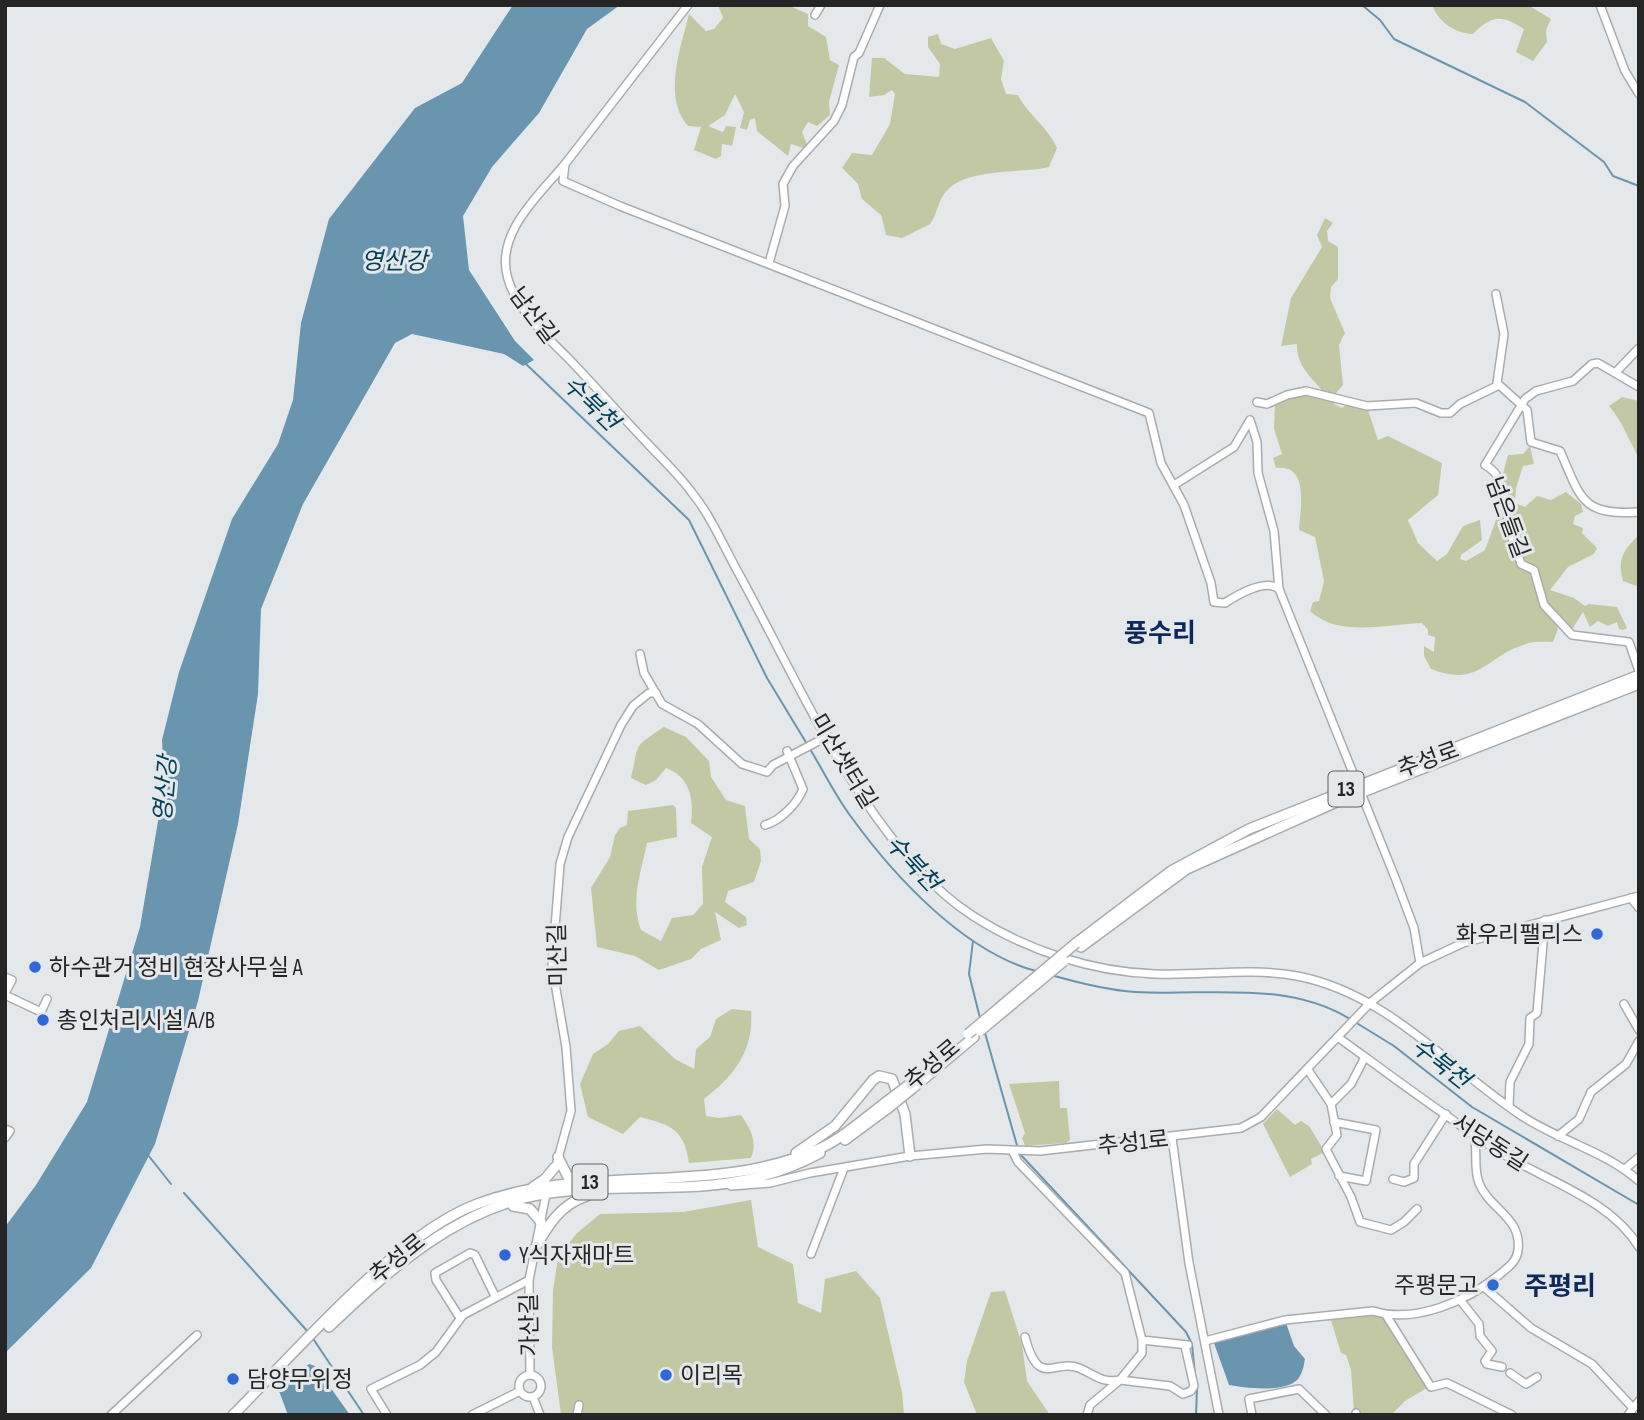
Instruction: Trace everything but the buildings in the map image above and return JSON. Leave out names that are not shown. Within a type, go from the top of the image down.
[{"type":"main road","name":"추성로","points":[[233,1415],[323,1329],[377,1271],[420,1239],[474,1205],[529,1189],[599,1187],[712,1178],[779,1163],[824,1147],[912,1086],[1078,946],[1187,869],[1360,788],[1541,716],[1639,673]]},
{"type":"main road","name":"추성로","points":[[1360,788],[1639,684]]},
{"type":"main road","points":[[779,1163],[835,1126],[868,1084],[879,1076],[892,1079],[902,1101],[910,1156]]},
{"type":"main road","name":"추성로","points":[[599,1187],[716,1186],[752,1179],[804,1162],[859,1130],[887,1105]]},
{"type":"main road","points":[[558,1157],[568,1177],[599,1187]]},
{"type":"main road","points":[[529,1189],[545,1179],[555,1167]]},
{"type":"main road","points":[[534,1250],[560,1212],[599,1187]]},
{"type":"main road","name":"추성로","points":[[323,1329],[384,1275],[426,1243],[482,1214],[547,1190]]},
{"type":"main road","points":[[504,1206],[530,1209],[541,1222]]},
{"type":"main road","name":"추성로","points":[[241,1415],[306,1346]]},
{"type":"street","name":"남산길","points":[[682,480],[553,344],[523,308],[509,282],[506,251],[516,226],[688,5]]},
{"type":"street","points":[[815,15],[821,5]]},
{"type":"street","points":[[769,263],[785,206],[783,184],[812,142],[834,121],[842,105],[854,57],[859,53],[880,5]]},
{"type":"street","points":[[1600,5],[1625,71],[1639,94]]},
{"type":"street","points":[[565,164],[563,181],[620,206],[1149,413],[1161,463],[1174,485],[1208,572],[1214,602],[1225,603],[1240,594],[1268,585],[1279,589]]},
{"type":"street","points":[[1496,294],[1504,334],[1499,385]]},
{"type":"street","points":[[1616,372],[1639,348]]},
{"type":"street","points":[[1523,405],[1536,391],[1573,381],[1592,364],[1598,363],[1639,387]]},
{"type":"street","points":[[1257,402],[1266,404],[1306,391],[1367,406],[1416,403],[1441,413],[1450,412],[1460,404],[1499,385]]},
{"type":"street","points":[[1499,385],[1527,410],[1531,442],[1560,451],[1569,475],[1588,506],[1601,510],[1639,512]]},
{"type":"street","name":"넘은들길","points":[[1523,405],[1485,464],[1493,468],[1499,479],[1510,530],[1521,564],[1534,570],[1544,605],[1572,635],[1629,642],[1639,673]]},
{"type":"street","points":[[1174,485],[1234,447],[1250,420],[1256,442],[1259,480],[1274,531],[1279,589],[1414,928],[1420,963]]},
{"type":"street","name":"미산샛터길","points":[[682,480],[702,506],[846,771],[897,844],[926,877],[971,915],[1004,934],[1049,953],[1096,966],[1156,974],[1259,971],[1300,976],[1371,1003]]},
{"type":"street","points":[[640,654],[644,673],[662,704],[698,724],[742,764],[761,772],[826,737]]},
{"type":"street","name":"미산길","points":[[547,1190],[571,1111],[565,1046],[552,966],[558,873],[568,837],[621,726],[633,706],[649,693],[656,693]]},
{"type":"street","points":[[765,825],[774,823],[800,796],[803,789],[790,755]]},
{"type":"street","points":[[1635,897],[1639,908]]},
{"type":"street","name":"추성1로","points":[[716,1186],[770,1183],[910,1156],[986,1149],[1028,1151],[1172,1138],[1241,1128],[1261,1117],[1371,1003],[1420,963],[1463,943],[1635,897]]},
{"type":"street","points":[[1509,1106],[1510,1082],[1529,1044],[1530,1018],[1537,1013],[1545,920]]},
{"type":"street","points":[[5,977],[12,980],[5,994],[41,1012],[47,999]]},
{"type":"street","points":[[1371,1003],[1509,1106],[1558,1136],[1625,1169],[1639,1181]]},
{"type":"street","points":[[1624,1004],[1639,1030]]},
{"type":"street","name":"서당동길","points":[[1341,1036],[1365,1057],[1515,1162],[1583,1197],[1620,1225],[1639,1247]]},
{"type":"street","points":[[1558,1136],[1579,1119],[1591,1092],[1626,1064],[1639,1041]]},
{"type":"street","points":[[1331,1104],[1352,1084],[1365,1057]]},
{"type":"street","points":[[1308,1070],[1331,1104],[1337,1135],[1325,1149],[1354,1203],[1357,1218],[1365,1225],[1379,1225],[1391,1230],[1417,1209]]},
{"type":"street","points":[[1393,1179],[1404,1182],[1414,1178],[1414,1164],[1446,1114]]},
{"type":"street","points":[[1334,1122],[1376,1130],[1366,1181],[1339,1176]]},
{"type":"street","points":[[1205,1341],[1296,1318],[1374,1311],[1386,1315],[1419,1312],[1461,1301],[1484,1287],[1511,1265],[1519,1249],[1516,1226],[1479,1183],[1474,1134]]},
{"type":"street","points":[[1172,1138],[1189,1263],[1219,1415]]},
{"type":"street","points":[[1015,1152],[1018,1162],[1125,1273],[1142,1340],[1142,1353],[1120,1380],[1093,1402],[1087,1415]]},
{"type":"street","points":[[1625,1169],[1639,1157]]},
{"type":"street","points":[[811,1254],[844,1168]]},
{"type":"street","name":"가산길","points":[[530,1375],[528,1280],[547,1190]]},
{"type":"street","points":[[460,1318],[436,1280],[435,1273],[470,1253],[475,1255],[495,1296]]},
{"type":"street","points":[[387,1415],[371,1390],[420,1365],[436,1352],[460,1318],[495,1296],[528,1280]]},
{"type":"street","points":[[1484,1287],[1531,1328],[1592,1364],[1631,1411],[1639,1401]]},
{"type":"street","points":[[1461,1301],[1479,1324],[1480,1336],[1492,1351],[1485,1361],[1487,1364],[1502,1367]]},
{"type":"street","points":[[1386,1315],[1431,1387],[1447,1383],[1512,1415]]},
{"type":"street","points":[[111,1415],[197,1335]]},
{"type":"street","points":[[1025,1337],[1038,1366],[1045,1370],[1077,1367],[1101,1382],[1120,1380],[1170,1386],[1183,1394],[1191,1391],[1194,1386],[1187,1345],[1142,1340]]},
{"type":"street","points":[[1510,1373],[1526,1384],[1537,1377]]},
{"type":"street","points":[[530,1375],[541,1383],[541,1390],[533,1397],[525,1397],[520,1391],[520,1380],[530,1375]]},
{"type":"street","points":[[1252,1415],[1249,1399],[1299,1389],[1326,1415]]},
{"type":"street","points":[[472,1415],[520,1391]]},
{"type":"street","points":[[533,1397],[540,1415]]},
{"type":"street","points":[[577,1415],[579,1405]]},
{"type":"green space","points":[[718,5],[788,5],[808,14],[808,26],[826,37],[830,60],[839,65],[829,102],[830,115],[817,126],[808,122],[802,132],[807,144],[803,148],[791,144],[788,156],[757,131],[755,118],[750,120],[747,130],[740,128],[744,112],[735,94],[725,115],[708,126],[723,132],[726,126],[736,127],[732,146],[722,144],[721,156],[716,159],[694,150],[701,127],[688,126],[680,114],[675,87],[678,56],[689,14],[706,31],[714,29],[723,18]]},
{"type":"green space","points":[[1432,5],[1528,5],[1551,19],[1546,30],[1547,42],[1533,61],[1516,52],[1524,29],[1517,24],[1504,19],[1492,20],[1473,34],[1466,33],[1443,22]]},
{"type":"green space","points":[[938,34],[941,44],[955,49],[991,38],[1004,61],[1001,79],[1006,94],[1018,95],[1057,148],[1049,167],[964,179],[944,194],[930,224],[902,238],[886,235],[881,215],[862,199],[858,184],[842,168],[852,153],[872,155],[890,124],[895,94],[892,90],[884,95],[869,97],[872,58],[884,58],[905,74],[939,77],[940,64],[928,47],[928,37]]},
{"type":"green space","points":[[1325,218],[1333,223],[1327,231],[1328,241],[1338,247],[1338,279],[1331,287],[1330,298],[1345,333],[1339,345],[1343,385],[1332,398],[1334,404],[1342,408],[1357,399],[1365,401],[1378,440],[1388,436],[1442,463],[1438,495],[1408,520],[1418,543],[1437,561],[1447,554],[1463,526],[1480,520],[1482,540],[1461,555],[1460,559],[1466,561],[1485,550],[1500,509],[1505,515],[1507,490],[1503,489],[1501,481],[1508,455],[1523,454],[1530,446],[1534,464],[1523,466],[1516,488],[1515,503],[1525,507],[1537,496],[1551,500],[1566,492],[1581,504],[1583,512],[1575,516],[1573,524],[1583,528],[1582,533],[1597,548],[1594,554],[1568,567],[1550,590],[1574,598],[1585,606],[1589,604],[1617,607],[1627,628],[1619,629],[1617,622],[1608,626],[1598,621],[1590,627],[1583,612],[1571,631],[1556,625],[1558,629],[1553,642],[1536,642],[1512,649],[1482,668],[1461,675],[1431,669],[1424,656],[1424,646],[1434,652],[1435,637],[1428,635],[1428,630],[1422,623],[1349,627],[1322,619],[1310,611],[1313,602],[1319,601],[1324,581],[1315,537],[1299,530],[1301,490],[1298,480],[1287,468],[1276,468],[1273,458],[1282,454],[1274,429],[1275,405],[1299,395],[1319,395],[1321,389],[1301,363],[1297,344],[1281,346],[1291,298],[1322,247],[1317,235]]},
{"type":"green space","points":[[1622,397],[1639,401],[1639,458],[1622,424],[1609,406]]},
{"type":"green space","points":[[1639,535],[1639,587],[1623,581],[1621,561],[1625,551]]},
{"type":"green space","points":[[664,727],[686,737],[709,761],[711,777],[726,800],[745,806],[749,839],[760,849],[761,861],[754,882],[728,891],[725,902],[746,917],[747,925],[739,928],[715,912],[721,940],[701,949],[691,959],[659,970],[635,956],[597,947],[591,888],[610,857],[615,835],[620,828],[627,825],[628,811],[673,805],[676,808],[677,837],[647,843],[636,897],[641,930],[661,941],[672,918],[693,915],[703,904],[702,867],[712,837],[691,823],[691,797],[685,783],[666,768],[656,780],[646,785],[631,778],[638,747]]},
{"type":"green space","points":[[732,1009],[751,1011],[749,1038],[733,1072],[704,1099],[706,1116],[719,1118],[741,1115],[753,1141],[751,1158],[689,1163],[684,1143],[668,1126],[640,1117],[623,1134],[588,1117],[580,1084],[593,1054],[608,1044],[619,1031],[640,1026],[675,1059],[694,1069],[696,1049],[710,1037],[716,1019]]},
{"type":"green space","points":[[1059,1081],[1060,1108],[1067,1108],[1070,1140],[1066,1143],[1025,1146],[1022,1138],[1025,1133],[1009,1084]]},
{"type":"green space","points":[[1277,1109],[1295,1125],[1301,1121],[1309,1126],[1325,1152],[1311,1159],[1312,1164],[1290,1177],[1263,1124]]},
{"type":"green space","points":[[751,1200],[758,1247],[793,1264],[798,1303],[821,1313],[825,1279],[856,1271],[880,1298],[902,1392],[904,1415],[561,1415],[552,1347],[553,1290],[558,1258],[576,1234],[600,1214],[683,1212]]},
{"type":"green space","points":[[1005,1291],[1022,1345],[1027,1381],[1050,1415],[977,1415],[964,1382],[967,1361],[991,1292]]},
{"type":"green space","points":[[1377,1312],[1386,1319],[1427,1388],[1405,1401],[1393,1413],[1365,1415],[1354,1411],[1351,1370],[1346,1355],[1341,1353],[1330,1317]]},
{"type":"water","name":"영산강","points":[[513,5],[620,5],[587,29],[539,113],[492,167],[463,216],[469,270],[515,341],[534,360],[523,366],[504,354],[412,334],[395,343],[303,504],[261,609],[258,694],[238,824],[198,1001],[155,1144],[91,1268],[5,1353],[5,1227],[36,1185],[87,1102],[140,927],[164,786],[162,740],[179,672],[232,519],[278,444],[293,400],[301,323],[329,219],[415,108],[462,83]]},
{"type":"water","points":[[1286,1323],[1294,1346],[1305,1359],[1301,1374],[1295,1382],[1278,1388],[1229,1385],[1214,1343]]},
{"type":"water","points":[[309,1364],[315,1366],[350,1415],[288,1415],[279,1391]]},
{"type":"waterway","points":[[1362,5],[1380,20],[1394,39],[1525,102],[1604,162],[1613,176],[1639,186]]},
{"type":"waterway","name":"수북천","points":[[525,363],[689,520],[767,678],[807,744]]},
{"type":"waterway","name":"수북천","points":[[810,749],[846,810],[888,864],[910,887],[957,930],[1009,961],[1036,971]]},
{"type":"waterway","points":[[973,941],[969,974],[980,1018]]},
{"type":"waterway","name":"수북천","points":[[1051,975],[1093,986],[1135,992],[1273,994],[1325,1007],[1350,1019]]},
{"type":"waterway","name":"수북천","points":[[1355,1022],[1394,1046],[1472,1107],[1639,1205]]},
{"type":"waterway","points":[[985,1033],[1018,1149]]},
{"type":"waterway","points":[[1020,1154],[1186,1332],[1192,1344],[1195,1375]]},
{"type":"waterway","points":[[148,1155],[171,1184]]},
{"type":"waterway","points":[[184,1193],[309,1333]]},
{"type":"waterway","points":[[312,1337],[364,1415]]},
{"type":"waterway","points":[[1196,1415],[1197,1388]]},
{"type":"place","name":"화우리팰리스","points":[[1597,934]]},
{"type":"place","name":"하수관거 정비 현장사무실 A","points":[[35,967]]},
{"type":"place","name":"총인처리시설 A/B","points":[[43,1020]]},
{"type":"place","name":"Y식자재마트","points":[[505,1255]]},
{"type":"place","name":"주평문고","points":[[1493,1285]]},
{"type":"place","name":"이리목","points":[[666,1375]]},
{"type":"place","name":"담양무위정","points":[[233,1379]]},
{"type":"district","name":"풍수리","points":[[1160,633]]},
{"type":"district","name":"주평리","points":[[1560,1286]]}]
